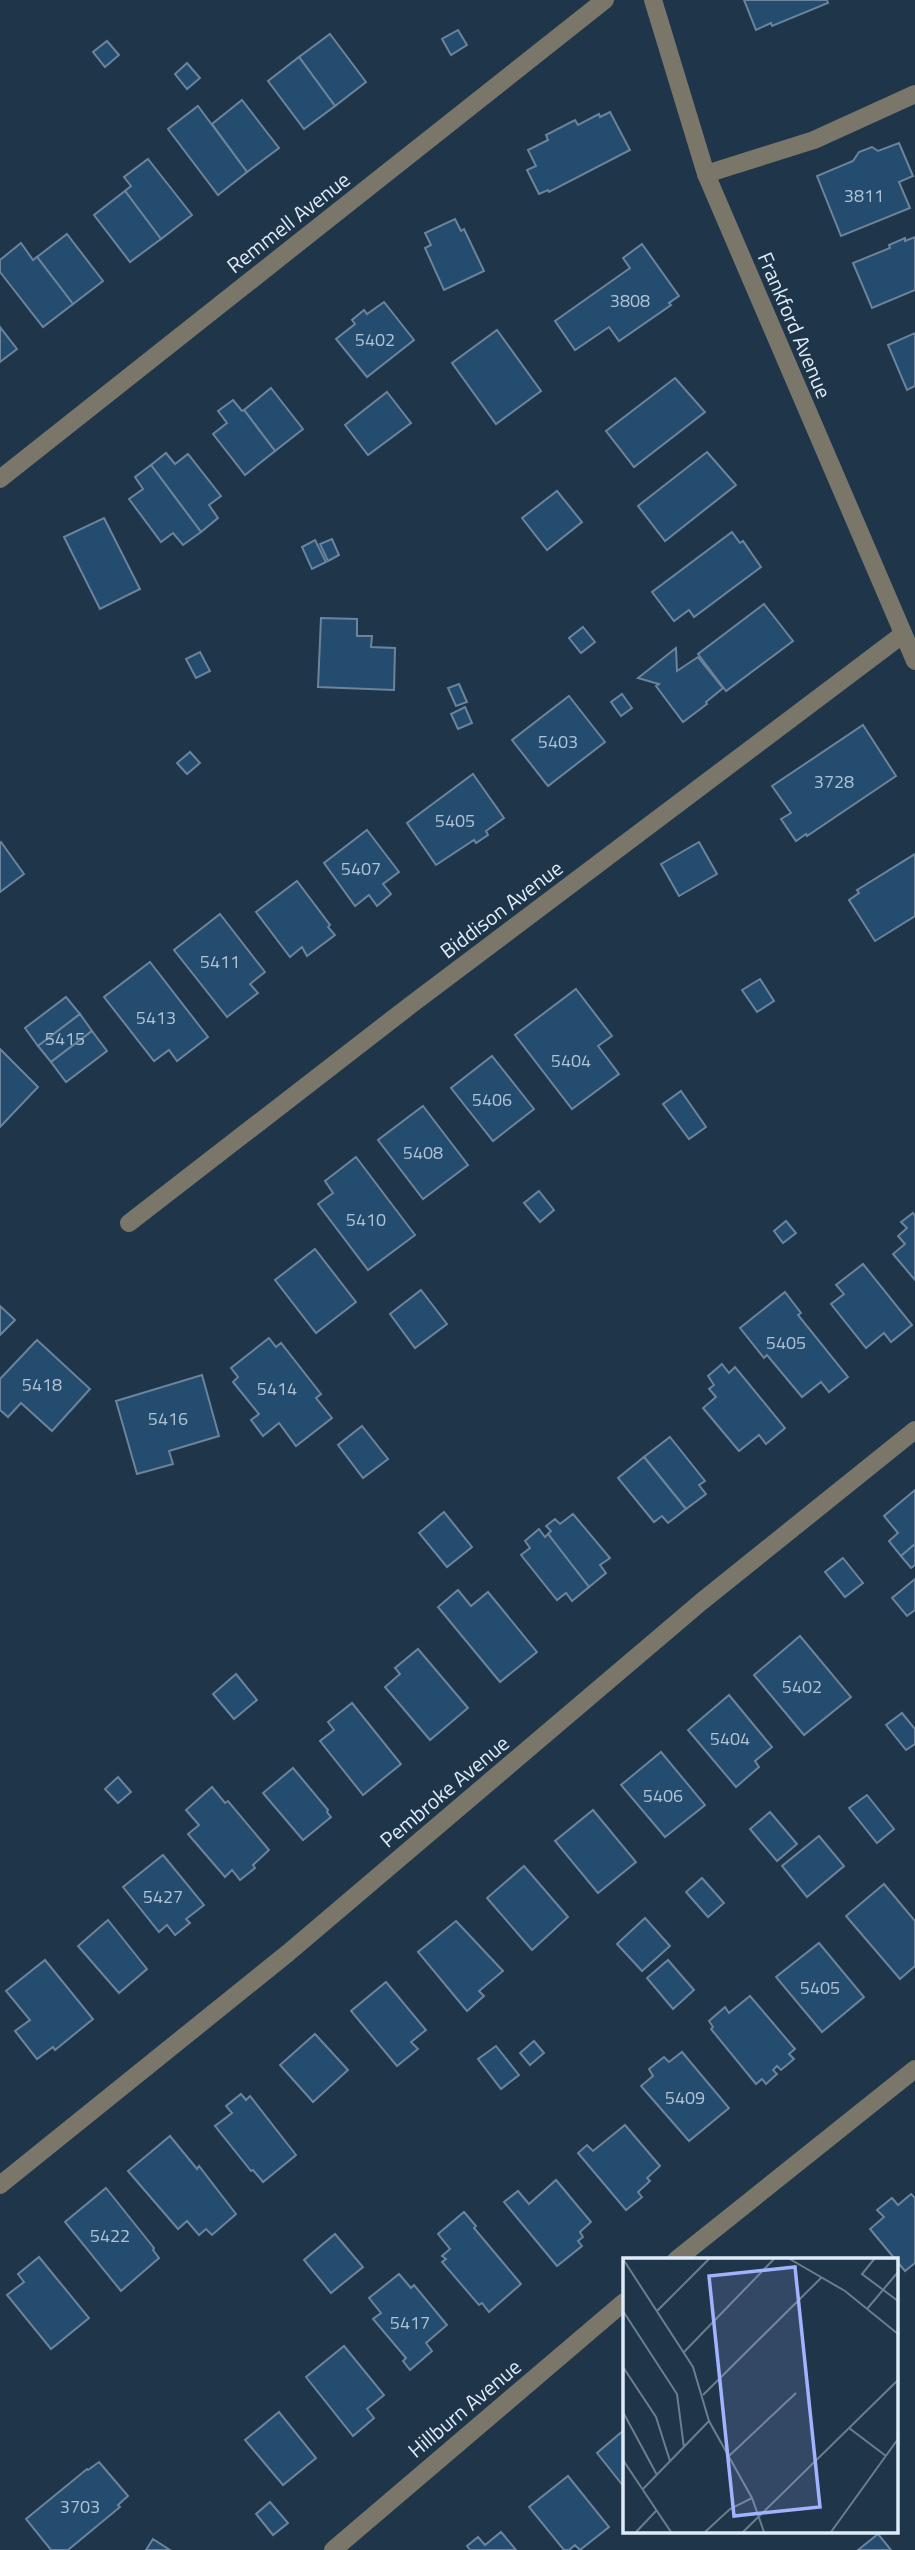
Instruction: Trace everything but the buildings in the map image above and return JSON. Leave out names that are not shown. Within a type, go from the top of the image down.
[{"type":"street","name":"Remmell Avenue","points":[[0,479],[605,0]]},
{"type":"street","name":"Frankford Avenue","points":[[653,0],[706,174],[915,661]]},
{"type":"street","points":[[706,174],[814,140],[915,94]]},
{"type":"street","name":"Biddison Avenue","points":[[130,1223],[412,1004],[902,635]]},
{"type":"street","name":"Pembroke Avenue","points":[[0,2185],[288,1953],[701,1602],[915,1430]]},
{"type":"street","points":[[677,2258],[915,2069]]},
{"type":"street","name":"Hillburn Avenue","points":[[333,2550],[623,2304]]}]
